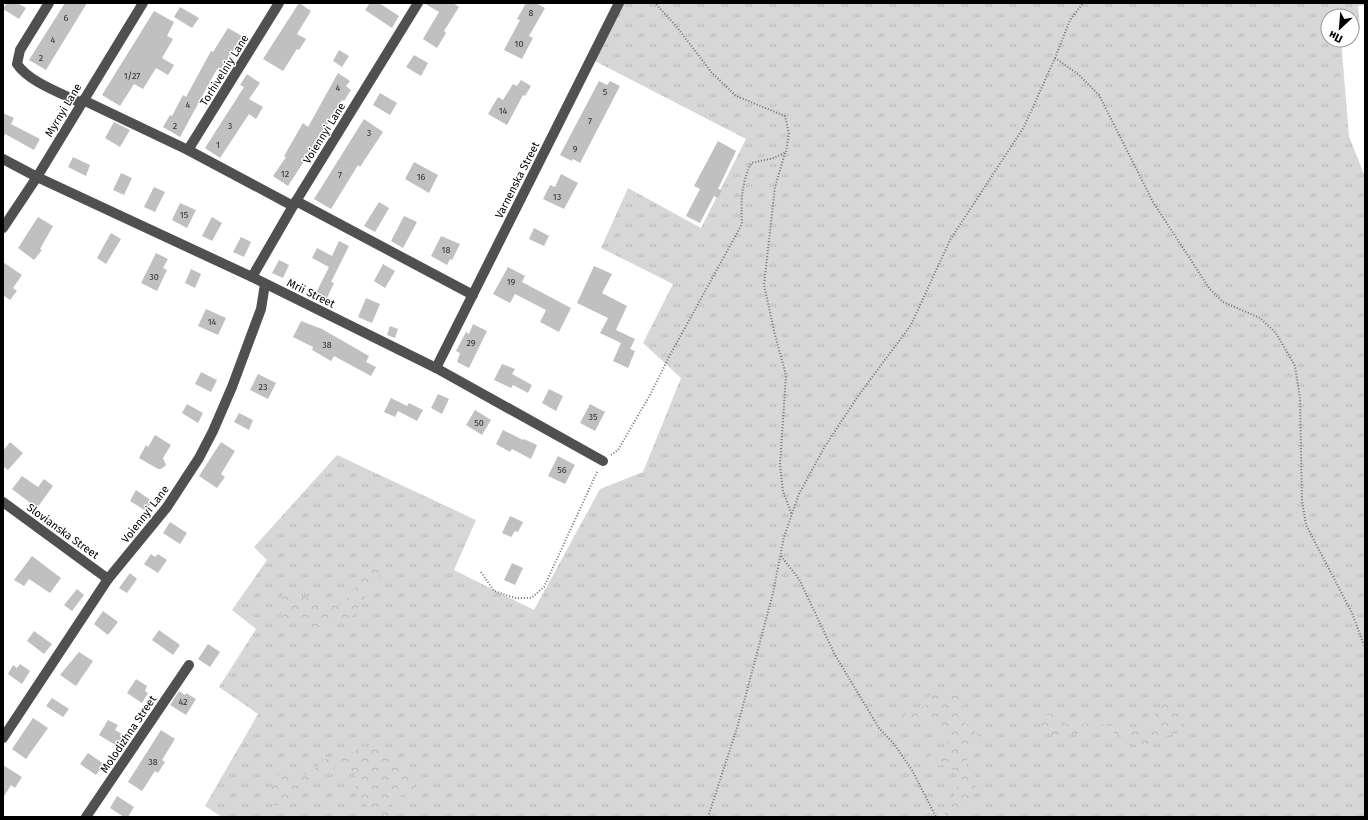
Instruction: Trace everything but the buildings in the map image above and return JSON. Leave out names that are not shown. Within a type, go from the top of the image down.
[{"type":"street","points":[[49,3],[20,50],[17,64],[30,76],[188,150],[473,295]]},
{"type":"street","name":"Myrnyi Lane","points":[[3,228],[37,177],[143,3]]},
{"type":"street","name":"Torhivelniy Lane","points":[[188,150],[279,3]]},
{"type":"street","name":"Voiennyi Lane","points":[[252,277],[418,3]]},
{"type":"street","name":"Varnenska Street","points":[[436,368],[619,3]]},
{"type":"street","name":"Mrii Street","points":[[3,159],[37,177],[252,277],[436,368],[603,461]]},
{"type":"street","name":"Voiennyi Lane","points":[[3,738],[108,579],[168,507],[203,451],[222,412],[261,310],[266,284]]},
{"type":"street","name":"Slovianska Street","points":[[3,502],[108,579]]},
{"type":"street","name":"Molodizhna Street","points":[[86,817],[189,665]]},
{"type":"path","points":[[655,3],[676,26],[712,73],[736,96],[785,116],[790,134],[786,152],[774,187],[764,285],[786,375],[780,465],[783,492],[792,515]]},
{"type":"path","points":[[708,817],[738,728],[773,593],[784,537],[799,494],[824,448],[858,396],[911,325],[950,240],[1024,127],[1056,58],[1070,20],[1083,3]]},
{"type":"path","points":[[1056,58],[1078,74],[1099,95],[1153,202],[1209,288],[1223,302],[1260,318],[1276,333],[1295,366],[1300,398],[1302,501],[1306,525],[1352,613],[1365,648]]},
{"type":"path","points":[[481,572],[494,591],[515,598],[531,598],[544,587],[603,461],[618,450],[742,224],[741,202],[744,180],[751,163],[774,158],[786,152]]},
{"type":"path","points":[[781,556],[799,579],[838,662],[880,728],[894,744],[912,770],[936,817]]},
{"type":"green space","points":[[619,3],[1365,3],[1365,5],[1358,6],[1358,8],[1320,8],[1320,48],[1342,48],[1349,136],[1365,177],[1365,817],[222,817],[205,806],[258,714],[219,687],[256,629],[232,610],[267,560],[254,547],[337,455],[476,520],[454,570],[534,610],[600,489],[643,472],[681,378],[643,343],[673,284],[601,248],[628,188],[701,228],[746,139],[591,59]]},
{"type":"green space","points":[[378,564],[381,569],[380,574],[351,618],[345,621],[330,622],[314,628],[283,619],[281,615],[283,595],[287,592],[336,606],[344,603],[362,576],[374,565]]},
{"type":"green space","points":[[936,688],[956,694],[963,694],[965,697],[962,709],[963,721],[979,737],[979,742],[968,753],[966,765],[976,777],[978,782],[969,805],[954,817],[943,816],[951,803],[959,783],[954,771],[949,766],[932,764],[931,755],[948,758],[951,753],[949,745],[932,722],[925,719],[905,720],[904,717],[907,712],[924,706]]},
{"type":"green space","points":[[1171,701],[1179,714],[1181,731],[1164,737],[1145,747],[1136,745],[1120,735],[1103,730],[1071,735],[1055,735],[1040,729],[1040,722],[1047,715],[1054,716],[1066,724],[1100,724],[1140,731],[1149,726],[1160,706]]},
{"type":"green space","points":[[364,746],[382,750],[389,760],[399,767],[410,769],[418,776],[413,789],[395,799],[388,806],[390,817],[370,817],[370,809],[357,796],[355,774],[348,768],[342,767],[323,773],[312,780],[289,805],[285,807],[277,806],[269,798],[269,792],[274,781],[283,771],[304,775],[315,769],[323,760],[345,756]]}]
